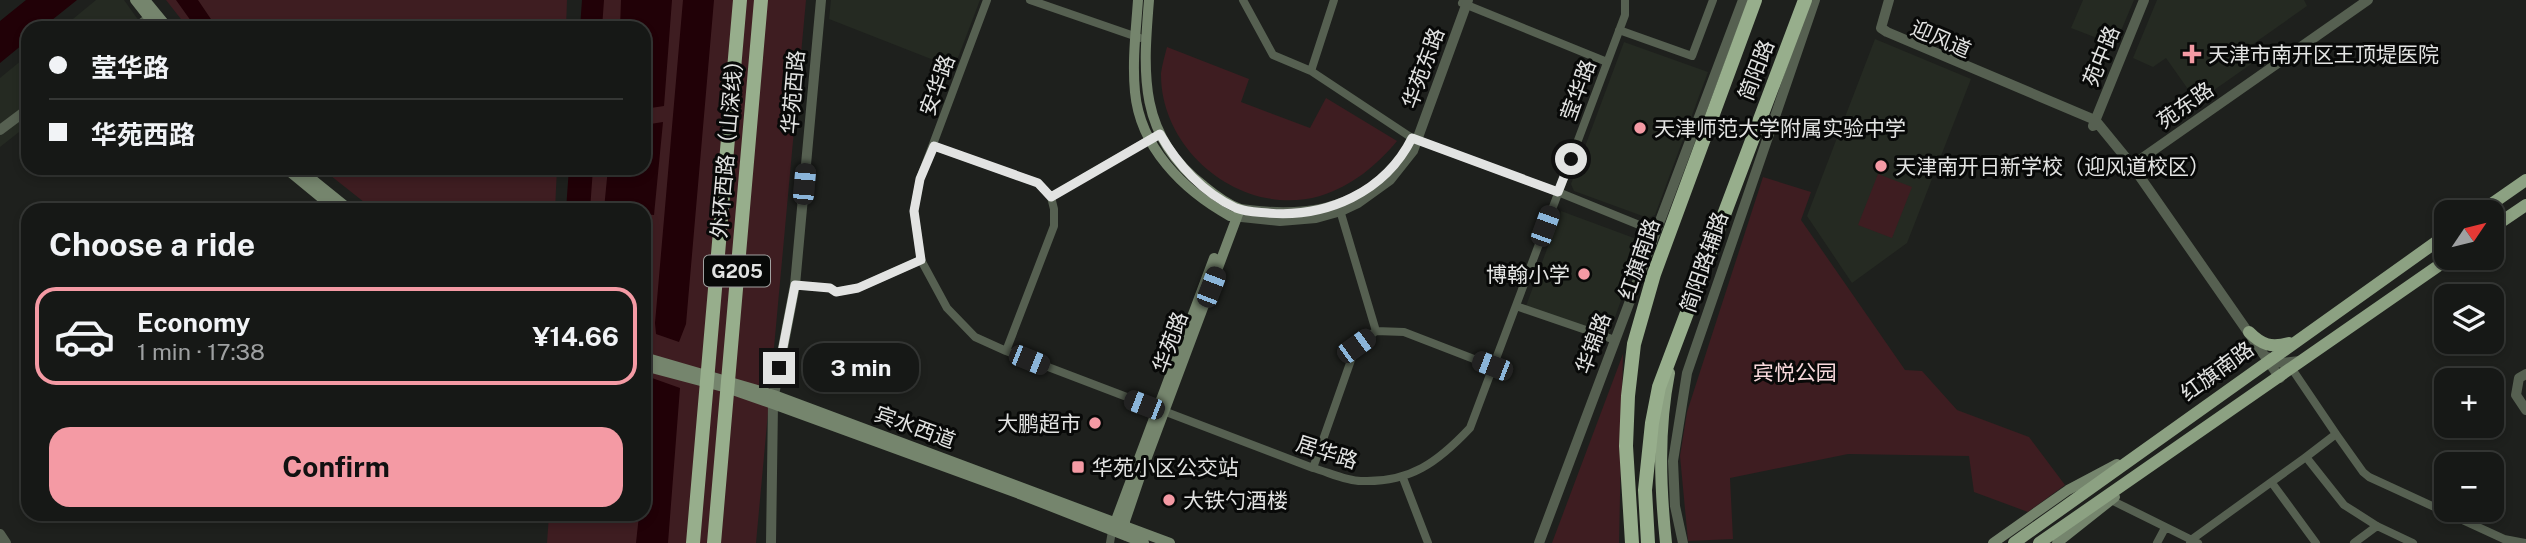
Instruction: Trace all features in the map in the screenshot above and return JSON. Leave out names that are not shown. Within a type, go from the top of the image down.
[{"type":"highway","name":"外环西路（山深线）","points":[[693,543],[740,0]]},
{"type":"highway","name":"外环西路（山深线）","points":[[714,543],[761,0]]},
{"type":"highway","name":"红旗南路","points":[[1632,543],[1626,446],[1634,344],[1654,274],[1755,0]]},
{"type":"highway","name":"简阳路","points":[[1672,356],[1805,0]]},
{"type":"highway","points":[[1648,543],[1645,490],[1652,423],[1659,387],[1672,356]]},
{"type":"main road","points":[[135,0],[151,21]]},
{"type":"main road","points":[[145,0],[162,21]]},
{"type":"main road","points":[[1138,0],[1146,87],[1155,137],[1189,174],[1236,215]]},
{"type":"main road","points":[[1141,38],[1149,0]]},
{"type":"main road","points":[[294,175],[328,203]]},
{"type":"main road","points":[[307,175],[341,203]]},
{"type":"main road","points":[[2497,200],[2526,180]]},
{"type":"main road","points":[[2504,220],[2526,205]]},
{"type":"main road","name":"华苑路","points":[[1127,533],[1124,510],[1226,235],[1236,215]]},
{"type":"main road","name":"红旗南路","points":[[2014,543],[2275,360],[2299,339],[2434,243]]},
{"type":"main road","name":"红旗南路","points":[[2275,360],[2310,356],[2434,269]]},
{"type":"main road","points":[[2246,334],[2269,346],[2299,339]]},
{"type":"main road","points":[[1666,543],[1660,472],[1663,415],[1672,356]]},
{"type":"main road","name":"宾水西道","points":[[651,359],[708,379]]},
{"type":"main road","name":"红旗南路","points":[[2039,543],[2278,379],[2275,360]]},
{"type":"main road","name":"宾水西道","points":[[651,367],[727,384],[1127,533],[1170,543]]},
{"type":"main road","points":[[1993,543],[2068,489],[2141,452]]},
{"type":"main road","points":[[2062,542],[2151,468]]},
{"type":"main road","points":[[1124,510],[1130,521],[1127,533]]},
{"type":"street","name":"华苑西路","points":[[771,543],[773,400],[795,285],[821,0]]},
{"type":"street","name":"安华路","points":[[987,0],[920,179],[914,211],[921,260],[947,308],[975,337],[1160,411]]},
{"type":"street","points":[[1030,0],[1141,38]]},
{"type":"street","points":[[1243,0],[1273,55],[1311,71],[1414,140],[1558,192],[1654,231]]},
{"type":"street","points":[[1311,71],[1334,0]]},
{"type":"street","name":"莹华路","points":[[1558,192],[1625,15],[1625,0]]},
{"type":"street","points":[[1619,30],[1689,57],[1692,56],[1713,0]]},
{"type":"street","name":"华锦路","points":[[1539,543],[1743,0]]},
{"type":"street","name":"简阳路辅路","points":[[1683,543],[1675,506],[1673,461],[1687,373],[1815,0]]},
{"type":"street","name":"迎风道","points":[[1889,0],[1881,27],[1886,32],[2092,122],[2109,134],[2246,334]]},
{"type":"street","name":"苑中路","points":[[2092,122],[2102,105],[2142,0]]},
{"type":"street","name":"苑中路","points":[[2092,122],[2142,0]]},
{"type":"street","name":"苑东路","points":[[2129,165],[2140,152],[2357,0]]},
{"type":"street","name":"苑东路","points":[[2129,165],[2368,0]]},
{"type":"street","points":[[1465,2],[1606,62]]},
{"type":"street","name":"华苑东路","points":[[1236,215],[1297,214],[1339,208],[1382,178],[1414,140],[1465,2]]},
{"type":"street","points":[[145,21],[149,18]]},
{"type":"street","points":[[2102,105],[2104,123],[2109,134]]},
{"type":"street","points":[[0,130],[21,114]]},
{"type":"street","name":"迎风道","points":[[2092,122],[2129,165],[2137,183],[2246,334],[2275,360],[2278,379]]},
{"type":"street","points":[[1051,197],[1155,137]]},
{"type":"street","points":[[934,146],[1038,183],[1051,197],[1054,226],[1006,351]]},
{"type":"street","name":"居华路","points":[[1160,411],[1313,468],[1359,481],[1402,478],[1446,454],[1470,428],[1558,192]]},
{"type":"street","points":[[1339,208],[1376,331]]},
{"type":"street","points":[[1226,235],[1255,216]]},
{"type":"street","points":[[795,285],[830,288],[836,292],[858,288],[921,260]]},
{"type":"street","points":[[1516,306],[1615,340]]},
{"type":"street","points":[[1313,468],[1356,346],[1376,331],[1404,332],[1492,366]]},
{"type":"street","points":[[2275,360],[2369,477],[2504,539],[2525,543]]},
{"type":"street","points":[[2526,374],[2519,378],[2516,395],[2526,410]]},
{"type":"street","points":[[2111,500],[2193,542],[2336,434]]},
{"type":"street","points":[[2306,457],[2344,505],[2377,526],[2413,543]]},
{"type":"street","points":[[1402,478],[1428,543]]},
{"type":"street","points":[[2272,482],[2316,543]]},
{"type":"street","points":[[2354,543],[2377,526]]},
{"type":"street","points":[[2157,543],[2165,528]]},
{"type":"street","points":[[1110,543],[1127,533]]},
{"type":"street","points":[[0,534],[6,543]]},
{"type":"shaded area","points":[[26,0],[77,0],[51,21],[21,21],[21,46],[0,63],[0,21]]},
{"type":"shaded area","points":[[96,0],[124,0],[139,21],[70,21]]},
{"type":"shaded area","points":[[176,0],[198,0],[212,21],[191,21]]},
{"type":"shaded area","points":[[582,0],[604,0],[602,21],[580,21]]},
{"type":"shaded area","points":[[621,0],[672,0],[664,106],[651,108],[651,21],[620,21]]},
{"type":"shaded area","points":[[683,0],[714,0],[686,324],[679,342],[656,334],[655,323]]},
{"type":"shaded area","points":[[831,0],[980,0],[954,68],[829,19]]},
{"type":"shaded area","points":[[2083,0],[2134,0],[2115,45],[2071,28]]},
{"type":"shaded area","name":"天津市南开区王顶堤医院","points":[[2157,0],[2304,0],[2307,6],[2246,49],[2254,62],[2197,102],[2166,58],[2153,67],[2133,58]]},
{"type":"shaded area","name":"天津南开日新学校（迎风道校区）","points":[[1875,39],[1971,79],[1907,243],[1852,283],[1807,216]]},
{"type":"shaded area","name":"天津师范大学附属实验中学","points":[[1624,42],[1708,72],[1655,215],[1648,218],[1574,191],[1571,184]]},
{"type":"shaded area","points":[[21,61],[21,130],[0,147],[0,78]]},
{"type":"shaded area","points":[[663,122],[654,215],[651,215],[651,203],[605,203],[607,175],[651,175],[651,124]]},
{"type":"shaded area","points":[[568,175],[592,175],[590,203],[566,203]]},
{"type":"shaded area","name":"博翰小学","points":[[1561,211],[1642,241],[1608,337],[1526,306]]},
{"type":"shaded area","points":[[652,378],[680,388],[668,543],[636,543],[638,521],[651,521]]},
{"type":"green space","points":[[166,0],[567,0],[566,21],[182,21]]},
{"type":"green space","points":[[583,0],[806,0],[756,543],[547,543],[549,521],[651,521],[651,203],[570,203],[572,175],[651,175],[651,21],[582,21]]},
{"type":"green space","points":[[1167,47],[1249,79],[1241,102],[1310,128],[1326,98],[1397,141],[1363,174],[1343,187],[1320,196],[1291,200],[1263,197],[1236,188],[1211,172],[1191,152],[1175,129],[1164,102],[1161,73]]},
{"type":"green space","points":[[1878,174],[1912,187],[1892,238],[1858,225]]},
{"type":"green space","points":[[330,175],[557,175],[555,203],[365,203]]},
{"type":"green space","name":"宾悦公园","points":[[1763,177],[1811,192],[1801,220],[1905,370],[1922,371],[1957,410],[2029,437],[2065,485],[2028,512],[1974,492],[1969,456],[1848,454],[1730,478],[1733,539],[1688,541],[1680,456],[1687,412]]},
{"type":"green space","points":[[1623,354],[1619,543],[1552,543]]},
{"type":"place","name":"天津市南开区王顶堤医院","points":[[2192,54]]},
{"type":"place","name":"天津师范大学附属实验中学","points":[[1640,128]]},
{"type":"place","name":"天津南开日新学校（迎风道校区）","points":[[1881,166]]},
{"type":"place","name":"博翰小学","points":[[1584,274]]},
{"type":"place","name":"大鹏超市","points":[[1095,423]]},
{"type":"place","name":"华苑小区公交站","points":[[1078,467]]},
{"type":"place","name":"大铁勺酒楼","points":[[1169,500]]},
{"type":"route","points":[[779,368],[795,285],[830,288],[836,292],[858,288],[921,260],[914,211],[920,179],[934,146],[1038,183],[1051,197],[1160,134],[1178,163],[1199,183],[1225,201],[1240,209],[1282,214],[1297,214],[1329,207],[1362,193],[1382,178],[1402,157],[1412,138],[1558,192],[1571,159]]}]
